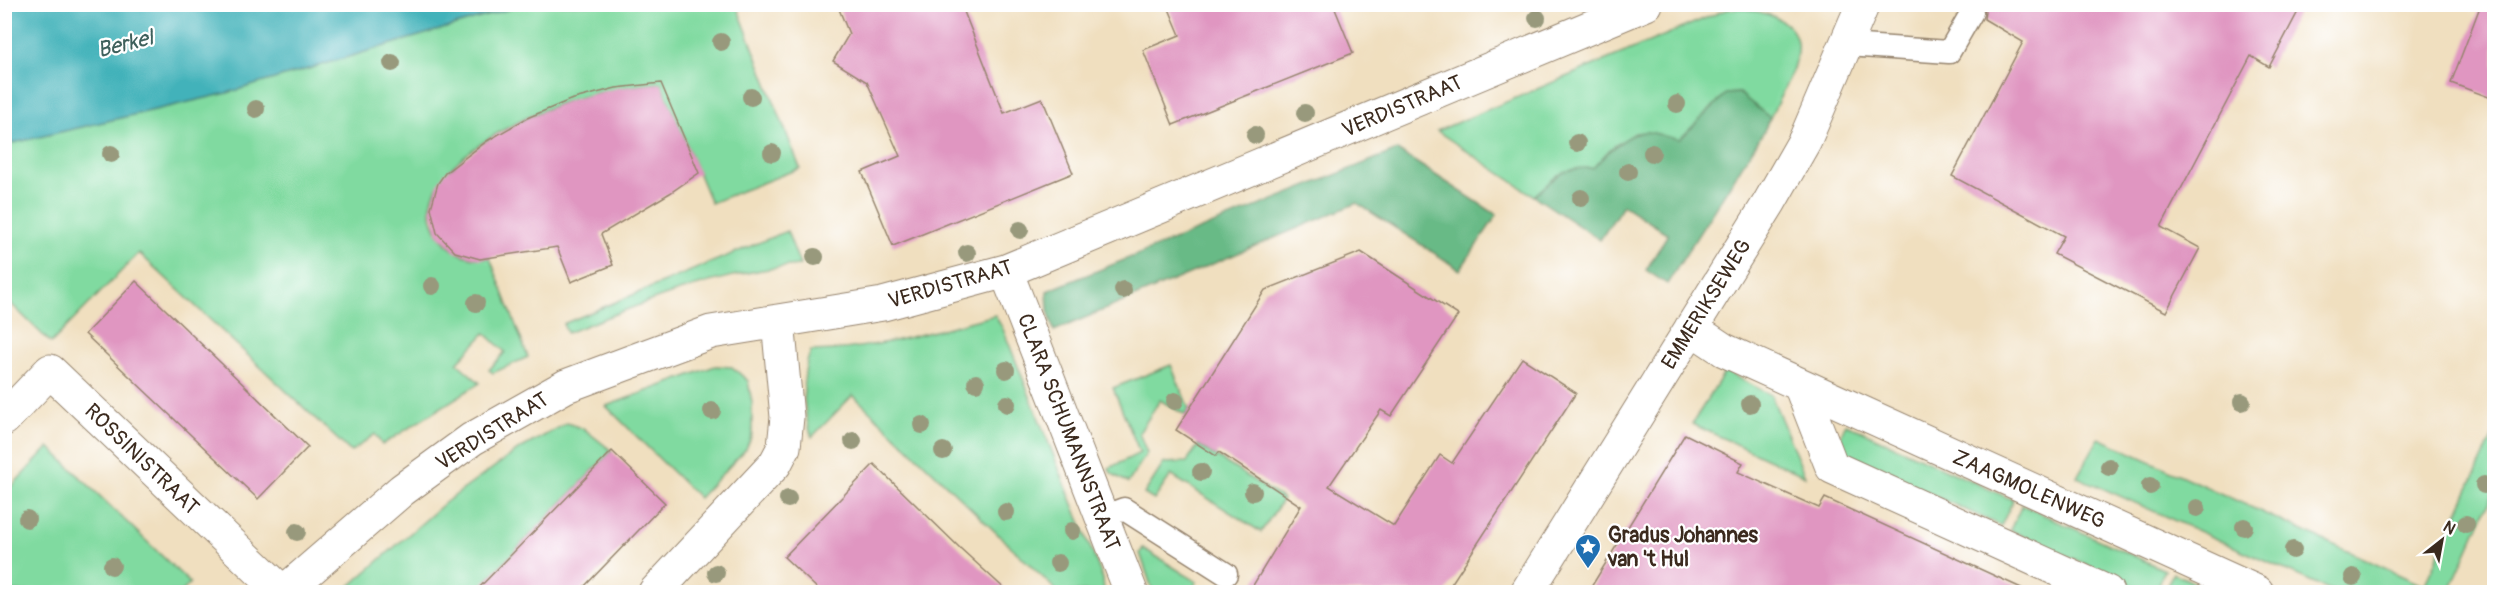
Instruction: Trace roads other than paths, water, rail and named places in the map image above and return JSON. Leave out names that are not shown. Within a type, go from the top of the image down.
[{"type":"street","name":"VERDISTRAAT","points":[[283,592],[402,490],[463,445],[566,386],[711,332],[883,304],[1006,271],[1646,4]]},
{"type":"street","name":"EMMERIKSEWEG","points":[[1527,592],[1769,203],[1805,140],[1847,45],[1852,8]]},
{"type":"street","name":"CLARA SCHUMANNSTRAAT","points":[[1006,271],[1131,592]]},
{"type":"street","points":[[655,592],[775,464],[784,447],[787,417],[778,321]]},
{"type":"street","name":"ZAAGMOLENWEG","points":[[1691,328],[1724,350],[2257,592]]},
{"type":"street","name":"ROSSINISTRAAT","points":[[4,418],[50,371],[283,592]]},
{"type":"street","points":[[1800,385],[1832,466],[2107,592]]},
{"type":"lane","points":[[1847,45],[1949,52],[1972,12]]},
{"type":"lane","points":[[1102,517],[1124,509],[1226,574]]},
{"type":"water","name":"Berkel","points":[[4,5],[523,5],[227,93],[5,145]]},
{"type":"place","name":"Gradus Johannes van 't Hul","points":[[1588,570]]}]
